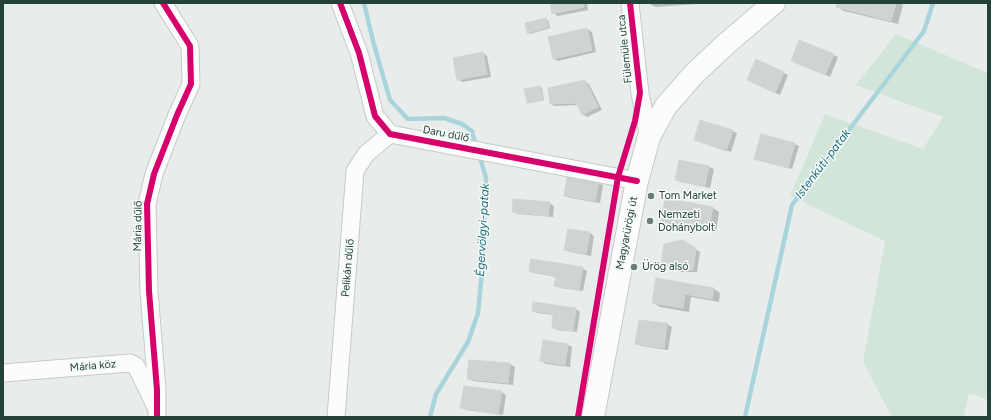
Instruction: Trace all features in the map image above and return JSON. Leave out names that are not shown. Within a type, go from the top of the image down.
[{"type":"main road","name":"Magyarürögi út","points":[[593,417],[637,181],[649,137],[666,106],[694,74],[774,3]]},
{"type":"street","name":"Mária dűlő","points":[[157,413],[157,390],[148,291],[147,204],[157,167],[177,115],[192,84],[190,46],[163,3]]},
{"type":"street","points":[[340,3],[360,53],[375,116],[390,134]]},
{"type":"street","name":"Fülemüle utca","points":[[630,3],[640,93],[649,137]]},
{"type":"street","name":"Daru dűlő","points":[[390,134],[637,181]]},
{"type":"street","name":"Pelikán dűlő","points":[[336,417],[356,171],[366,154],[390,134]]},
{"type":"street","name":"Mária köz","points":[[3,374],[130,363],[136,366],[157,413]]},
{"type":"green space","points":[[896,34],[988,73],[988,400],[969,393],[964,417],[892,417],[863,362],[885,241],[790,196],[825,114],[923,149],[943,117],[856,85]]},
{"type":"building","points":[[550,3],[583,3],[584,7],[552,14]]},
{"type":"building","points":[[837,3],[896,3],[891,21],[836,7]]},
{"type":"building","points":[[546,18],[548,27],[527,33],[525,23]]},
{"type":"building","points":[[587,28],[592,50],[553,59],[548,37]]},
{"type":"building","points":[[799,40],[834,54],[825,75],[791,61]]},
{"type":"building","points":[[483,52],[487,74],[457,80],[453,58]]},
{"type":"building","points":[[756,59],[784,72],[775,93],[747,80]]},
{"type":"building","points":[[585,80],[598,107],[582,115],[576,103],[550,104],[548,88]]},
{"type":"building","points":[[540,86],[543,99],[527,103],[524,89]]},
{"type":"building","points":[[700,120],[733,130],[726,151],[694,140]]},
{"type":"building","points":[[761,134],[795,143],[788,168],[754,159]]},
{"type":"building","points":[[679,160],[709,166],[705,186],[675,180]]},
{"type":"building","points":[[567,177],[599,182],[595,201],[564,196]]},
{"type":"building","points":[[665,198],[713,207],[709,229],[661,221]]},
{"type":"building","points":[[513,199],[550,202],[548,216],[512,212]]},
{"type":"building","points":[[568,229],[590,232],[586,254],[564,250]]},
{"type":"building","points":[[682,240],[696,248],[693,270],[676,270],[661,265],[664,244]]},
{"type":"building","points":[[531,259],[583,267],[579,290],[554,286],[556,276],[529,271]]},
{"type":"building","points":[[656,278],[714,288],[712,299],[685,294],[683,308],[652,303]]},
{"type":"building","points":[[533,302],[576,308],[573,331],[552,328],[553,314],[532,311]]},
{"type":"building","points":[[639,320],[667,323],[664,348],[635,344]]},
{"type":"building","points":[[543,340],[568,344],[565,365],[540,361]]},
{"type":"building","points":[[469,360],[510,363],[508,383],[467,379]]},
{"type":"building","points":[[464,386],[502,391],[498,414],[460,408]]},
{"type":"waterway","name":"Égervölgyi-patak","points":[[364,3],[390,100],[408,119],[444,118],[462,124],[472,131],[476,147]]},
{"type":"waterway","name":"Istenkúti-patak","points":[[745,417],[792,205],[924,31],[933,3]]},
{"type":"waterway","name":"Égervölgyi-patak","points":[[430,417],[436,394],[468,342],[478,313],[482,272],[486,178],[479,154]]},
{"type":"cycle path","points":[[157,417],[157,390],[149,291],[147,204],[154,174],[191,84],[190,46],[163,3]]},
{"type":"cycle path","points":[[340,3],[359,53],[375,116],[390,134],[637,181]]},
{"type":"cycle path","points":[[578,417],[618,177],[635,121],[640,93],[630,3]]},
{"type":"place","name":"Tom Market","points":[[651,196]]},
{"type":"place","name":"Nemzeti Dohánybolt","points":[[650,221]]},
{"type":"place","name":"Ürög alsó","points":[[634,267]]}]
